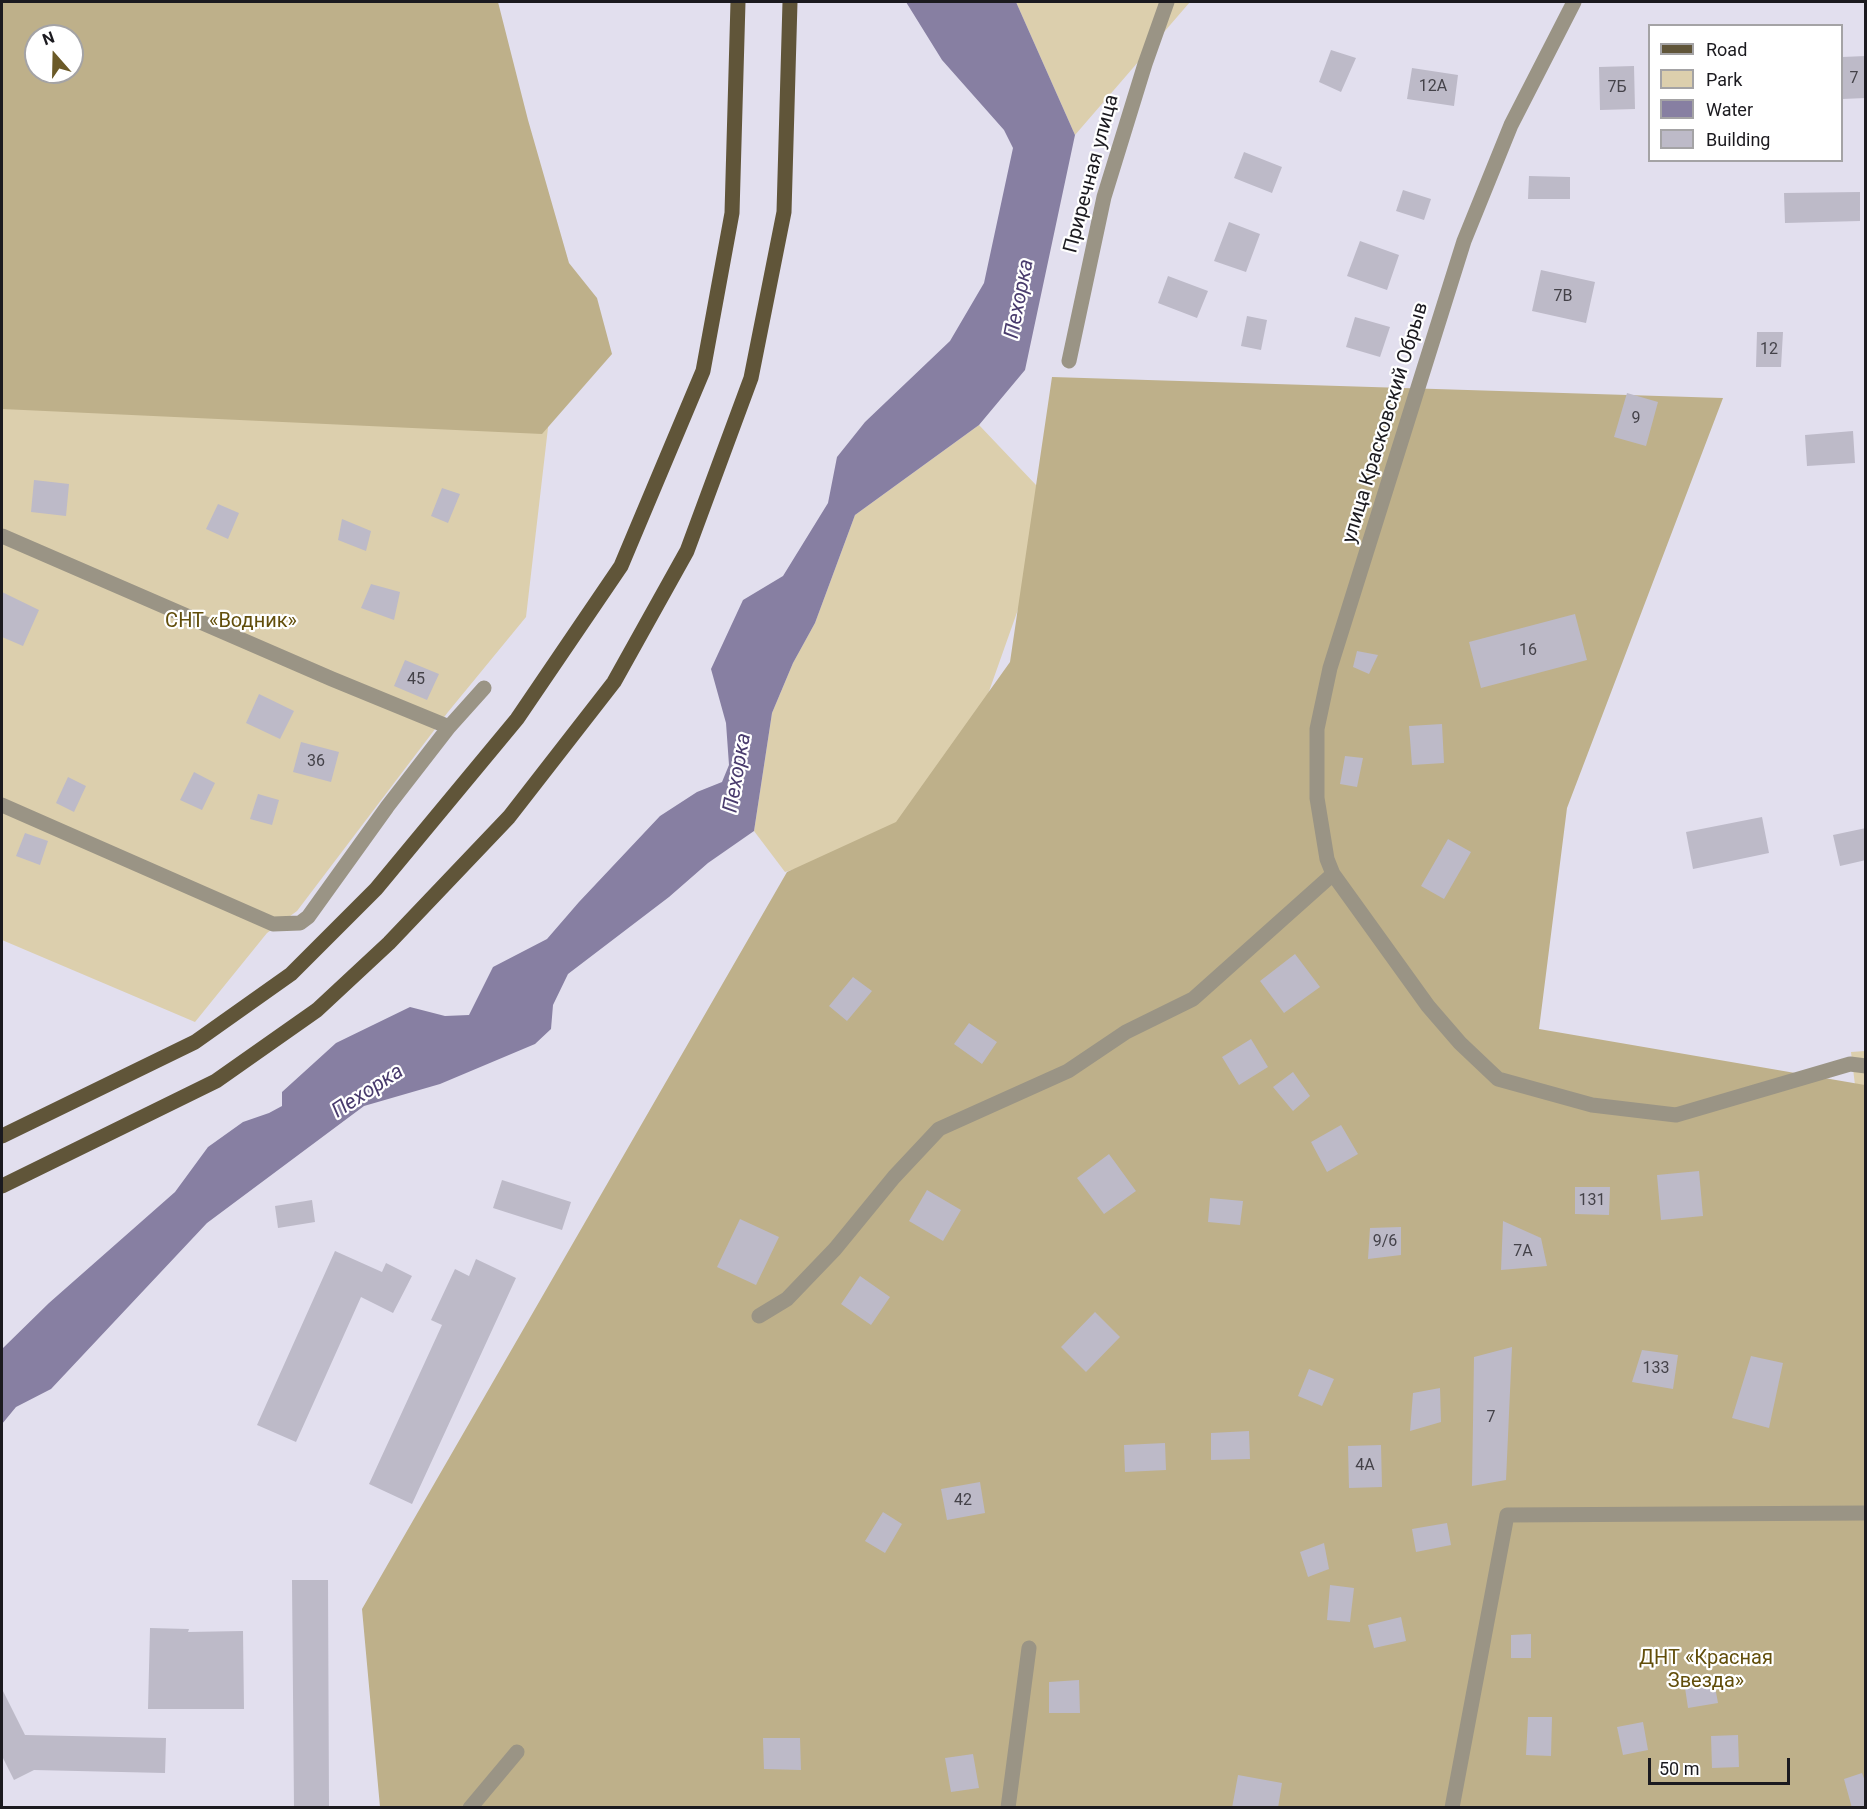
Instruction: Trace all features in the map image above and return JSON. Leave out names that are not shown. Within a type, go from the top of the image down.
[{"type":"main road","points":[[2,1136],[195,1042],[291,974],[376,889],[517,719],[621,566],[703,371],[732,213],[738,2]]},
{"type":"main road","points":[[2,1186],[216,1081],[317,1010],[389,943],[509,816],[615,682],[687,551],[751,378],[784,212],[790,2]]},
{"type":"street","name":"Приречная улица","points":[[1068,361],[1104,197],[1145,64],[1167,2]]},
{"type":"street","name":"улица Красковский Обрыв","points":[[1574,2],[1511,125],[1464,241],[1330,668],[1317,729],[1317,798],[1327,859],[1333,874],[1428,1006],[1460,1043],[1498,1079],[1592,1105],[1676,1115],[1850,1064],[1866,1066]]},
{"type":"street","points":[[2,536],[332,679],[449,727]]},
{"type":"street","points":[[2,805],[273,924],[300,923],[308,917],[387,807],[449,727],[484,688]]},
{"type":"street","points":[[759,1316],[787,1299],[835,1249],[894,1177],[939,1129],[1068,1071],[1126,1032],[1192,999],[1333,874]]},
{"type":"street","points":[[1452,1808],[1507,1515],[1866,1513]]},
{"type":"street","points":[[1008,1808],[1029,1648]]},
{"type":"street","points":[[470,1808],[517,1752]]},
{"type":"green space","points":[[2,2],[498,2],[528,120],[569,263],[597,298],[612,354],[542,434],[2,409]]},
{"type":"green space","points":[[1016,2],[1190,2],[1075,135]]},
{"type":"green space","name":"ДНТ «Красная Звезда»","points":[[1052,377],[1723,398],[1567,808],[1539,1029],[1865,1085],[1865,1807],[380,1807],[362,1609],[787,872],[896,822],[1010,662]]},
{"type":"green space","name":"СНТ «Водник»","points":[[2,387],[551,402],[526,617],[448,712],[297,911],[267,933],[195,1022],[2,940]]},
{"type":"green space","points":[[979,425],[1055,505],[941,827],[785,872],[754,831],[772,713],[793,663],[815,623],[855,515]]},
{"type":"green space","points":[[1865,1051],[1865,1168],[1851,1052]]},
{"type":"water","name":"Пехорка","points":[[906,2],[1016,2],[1075,135],[1025,370],[979,425],[855,515],[815,623],[793,663],[772,713],[754,831],[708,863],[669,897],[568,974],[553,1005],[551,1029],[535,1044],[440,1084],[364,1106],[207,1223],[51,1389],[16,1407],[2,1424],[2,1349],[49,1303],[175,1192],[208,1147],[243,1122],[282,1106],[282,1092],[336,1043],[410,1007],[445,1016],[469,1015],[493,967],[547,939],[660,816],[697,792],[722,782],[729,765],[726,723],[711,669],[743,600],[783,576],[828,503],[837,457],[865,422],[950,341],[984,283],[1013,148],[1004,130],[942,60]]},
{"type":"building","points":[[1331,50],[1356,58],[1341,92],[1319,82]]},
{"type":"building","points":[[1866,56],[1866,98],[1843,99],[1843,57]]},
{"type":"building","points":[[1634,66],[1635,109],[1600,110],[1599,67]]},
{"type":"building","points":[[1412,68],[1458,75],[1454,106],[1407,99]]},
{"type":"building","points":[[1244,152],[1282,167],[1272,193],[1234,178]]},
{"type":"building","points":[[1529,176],[1570,177],[1570,199],[1528,199]]},
{"type":"building","points":[[1403,190],[1431,199],[1424,220],[1396,211]]},
{"type":"building","points":[[1860,192],[1860,221],[1785,223],[1784,193]]},
{"type":"building","points":[[1229,222],[1260,234],[1246,272],[1214,261]]},
{"type":"building","points":[[1360,241],[1399,255],[1387,290],[1347,276]]},
{"type":"building","points":[[1541,270],[1595,282],[1586,323],[1532,311]]},
{"type":"building","points":[[1168,276],[1208,291],[1197,318],[1158,303]]},
{"type":"building","points":[[1247,316],[1267,320],[1261,350],[1241,346]]},
{"type":"building","points":[[1355,317],[1390,327],[1380,357],[1346,347]]},
{"type":"building","points":[[1757,332],[1783,332],[1781,367],[1756,367]]},
{"type":"building","points":[[1627,393],[1658,402],[1646,446],[1614,437]]},
{"type":"building","points":[[1853,431],[1855,463],[1807,466],[1805,435]]},
{"type":"building","points":[[34,480],[69,484],[66,516],[31,512]]},
{"type":"building","points":[[442,488],[460,494],[448,523],[431,516]]},
{"type":"building","points":[[218,504],[239,513],[228,539],[206,529]]},
{"type":"building","points":[[342,519],[371,531],[366,551],[338,540]]},
{"type":"building","points":[[371,584],[400,592],[394,620],[361,608]]},
{"type":"building","points":[[2,592],[39,610],[23,646],[2,637]]},
{"type":"building","points":[[1575,614],[1587,660],[1481,688],[1469,642]]},
{"type":"building","points":[[1357,651],[1378,655],[1369,674],[1353,667]]},
{"type":"building","points":[[405,660],[439,674],[427,700],[394,686]]},
{"type":"building","points":[[259,694],[294,711],[280,739],[246,723]]},
{"type":"building","points":[[1442,724],[1444,763],[1412,765],[1409,726]]},
{"type":"building","points":[[301,742],[339,752],[331,782],[293,772]]},
{"type":"building","points":[[1345,756],[1363,758],[1357,787],[1340,784]]},
{"type":"building","points":[[194,772],[215,783],[202,810],[180,800]]},
{"type":"building","points":[[68,777],[86,786],[74,812],[56,803]]},
{"type":"building","points":[[258,794],[279,800],[272,825],[250,819]]},
{"type":"building","points":[[1762,817],[1769,853],[1693,869],[1686,832]]},
{"type":"building","points":[[1866,828],[1866,860],[1840,866],[1833,835]]},
{"type":"building","points":[[25,833],[48,841],[40,865],[16,856]]},
{"type":"building","points":[[1448,839],[1471,852],[1444,899],[1421,886]]},
{"type":"building","points":[[1295,954],[1320,987],[1284,1013],[1260,981]]},
{"type":"building","points":[[853,977],[872,991],[847,1021],[829,1006]]},
{"type":"building","points":[[969,1023],[997,1042],[982,1064],[954,1044]]},
{"type":"building","points":[[1251,1039],[1268,1067],[1239,1085],[1222,1057]]},
{"type":"building","points":[[1293,1072],[1310,1096],[1293,1111],[1273,1087]]},
{"type":"building","points":[[1341,1125],[1358,1154],[1327,1172],[1311,1142]]},
{"type":"building","points":[[1109,1154],[1136,1191],[1104,1214],[1077,1178]]},
{"type":"building","points":[[1699,1171],[1703,1216],[1661,1220],[1657,1175]]},
{"type":"building","points":[[502,1180],[571,1202],[562,1230],[493,1208]]},
{"type":"building","points":[[1575,1187],[1610,1187],[1609,1215],[1575,1214]]},
{"type":"building","points":[[927,1190],[961,1210],[943,1241],[909,1221]]},
{"type":"building","points":[[1210,1198],[1243,1201],[1240,1225],[1208,1222]]},
{"type":"building","points":[[312,1200],[315,1222],[278,1228],[275,1206]]},
{"type":"building","points":[[740,1219],[779,1237],[756,1285],[717,1267]]},
{"type":"building","points":[[1503,1221],[1541,1238],[1547,1266],[1501,1270]]},
{"type":"building","points":[[1401,1227],[1401,1255],[1368,1259],[1370,1228]]},
{"type":"building","points":[[335,1251],[382,1272],[386,1263],[412,1276],[393,1313],[361,1297],[296,1442],[257,1425]]},
{"type":"building","points":[[476,1259],[516,1278],[412,1504],[369,1484],[442,1325],[431,1320],[455,1269],[469,1276]]},
{"type":"building","points":[[860,1276],[890,1297],[871,1325],[841,1304]]},
{"type":"building","points":[[1095,1312],[1120,1337],[1086,1372],[1061,1347]]},
{"type":"building","points":[[1512,1347],[1506,1480],[1472,1486],[1474,1357]]},
{"type":"building","points":[[1642,1350],[1678,1355],[1673,1389],[1632,1382]]},
{"type":"building","points":[[1751,1356],[1783,1363],[1769,1428],[1732,1418]]},
{"type":"building","points":[[1309,1369],[1334,1379],[1322,1406],[1298,1396]]},
{"type":"building","points":[[1440,1388],[1441,1422],[1410,1431],[1413,1393]]},
{"type":"building","points":[[1249,1431],[1250,1459],[1211,1460],[1211,1433]]},
{"type":"building","points":[[1165,1443],[1166,1470],[1125,1472],[1124,1445]]},
{"type":"building","points":[[1381,1445],[1382,1487],[1349,1488],[1348,1446]]},
{"type":"building","points":[[980,1482],[985,1513],[947,1520],[941,1489]]},
{"type":"building","points":[[883,1512],[902,1524],[885,1553],[865,1541]]},
{"type":"building","points":[[1447,1523],[1451,1545],[1416,1552],[1412,1529]]},
{"type":"building","points":[[1324,1543],[1329,1569],[1308,1577],[1300,1552]]},
{"type":"building","points":[[292,1580],[328,1580],[329,1808],[294,1808]]},
{"type":"building","points":[[1330,1585],[1354,1588],[1350,1622],[1327,1620]]},
{"type":"building","points":[[1401,1617],[1406,1641],[1374,1648],[1368,1625]]},
{"type":"building","points":[[150,1628],[189,1629],[188,1632],[243,1631],[244,1709],[148,1709]]},
{"type":"building","points":[[1531,1634],[1531,1658],[1511,1658],[1511,1635]]},
{"type":"building","points":[[1713,1676],[1718,1703],[1688,1708],[1684,1681]]},
{"type":"building","points":[[1079,1680],[1080,1713],[1049,1713],[1049,1682]]},
{"type":"building","points":[[2,1689],[25,1735],[166,1738],[165,1773],[34,1770],[14,1780],[2,1756]]},
{"type":"building","points":[[1528,1717],[1552,1717],[1551,1756],[1526,1755]]},
{"type":"building","points":[[1643,1722],[1648,1750],[1623,1755],[1617,1727]]},
{"type":"building","points":[[1738,1735],[1739,1767],[1712,1768],[1711,1736]]},
{"type":"building","points":[[763,1738],[800,1738],[801,1770],[764,1769]]},
{"type":"building","points":[[973,1754],[979,1788],[951,1792],[945,1758]]},
{"type":"building","points":[[1862,1773],[1866,1784],[1866,1808],[1852,1808],[1844,1779]]},
{"type":"building","points":[[1238,1775],[1282,1783],[1278,1808],[1232,1808]]}]
